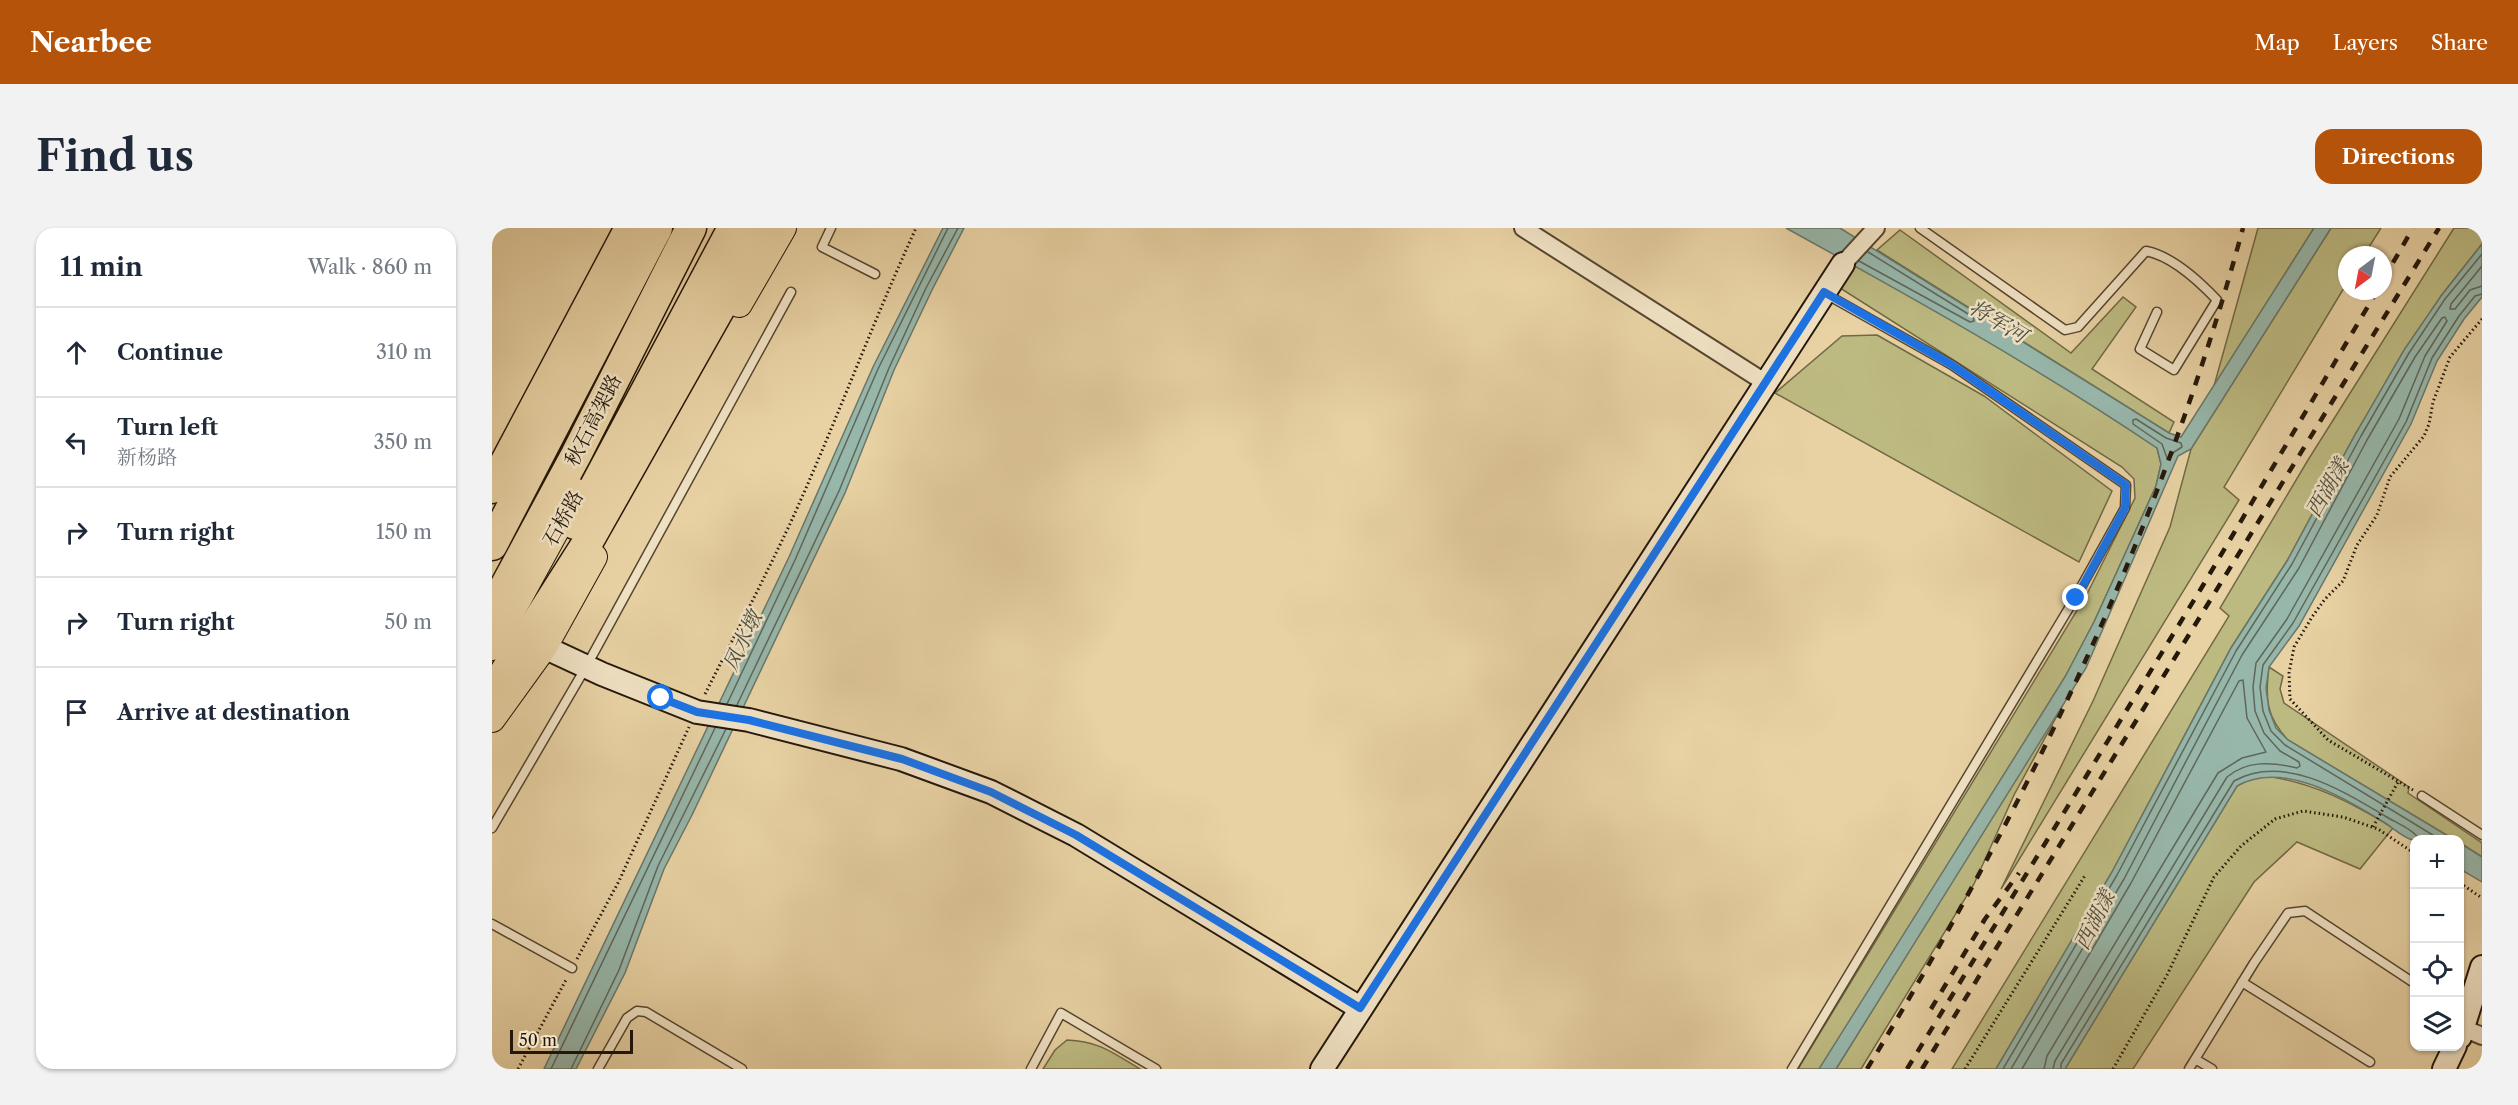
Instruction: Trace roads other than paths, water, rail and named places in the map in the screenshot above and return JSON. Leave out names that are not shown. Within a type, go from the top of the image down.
[{"type":"highway","points":[[492,488],[630,228]]},
{"type":"highway","name":"秋石高架路","points":[[492,545],[657,228]]},
{"type":"highway","name":"秋石高架路","points":[[492,611],[576,455],[691,228]]},
{"type":"highway","points":[[492,659],[546,576],[733,228]]},
{"type":"highway","points":[[492,693],[586,545],[765,228]]},
{"type":"main road","points":[[492,518],[644,228]]},
{"type":"main road","name":"石桥路","points":[[492,647],[717,228]]},
{"type":"main road","points":[[492,719],[544,647],[783,228]]},
{"type":"street","points":[[1523,228],[1766,383]]},
{"type":"street","points":[[1322,1069],[1824,292],[1843,264],[1871,234]]},
{"type":"street","points":[[544,647],[586,668],[705,713],[736,718],[902,759],[991,792],[1076,835],[1360,1008]]},
{"type":"street","points":[[2444,1069],[2465,1037],[2482,967]]},
{"type":"lane","points":[[831,228],[822,247],[875,274]]},
{"type":"lane","points":[[1920,228],[2065,330],[2078,327],[2146,251],[2158,254],[2204,286],[2217,300],[2174,370],[2140,349],[2157,312]]},
{"type":"lane","points":[[492,828],[586,668],[791,292]]},
{"type":"lane","points":[[1792,1069],[1954,804],[2076,598],[2125,508],[2126,485],[1952,365],[1824,292]]},
{"type":"lane","points":[[2422,796],[2482,835]]},
{"type":"lane","points":[[2189,1069],[2242,982],[2288,913],[2305,911],[2410,980]]},
{"type":"lane","points":[[492,924],[572,968]]},
{"type":"lane","points":[[2242,982],[2370,1062]]},
{"type":"lane","points":[[598,1069],[627,1018],[637,1011],[646,1012],[742,1069]]},
{"type":"lane","points":[[1031,1069],[1061,1013],[1156,1069]]},
{"type":"lane","points":[[2195,1059],[2212,1069]]},
{"type":"water","points":[[943,228],[964,228],[894,370],[845,493],[692,815],[664,869],[625,973],[576,1069],[544,1069],[789,557],[873,367]]},
{"type":"water","points":[[1786,228],[1840,228],[2169,433],[2181,437],[2314,228],[2331,228],[2191,449],[2178,456],[2086,668],[1836,1069],[1819,1069],[2065,677],[2094,622],[2156,486],[2161,464],[2157,448],[2066,389],[1928,307]]},
{"type":"water","name":"西湖漾","points":[[2482,244],[2482,297],[2464,319],[2437,361],[2411,424],[2299,626],[2269,667],[2266,688],[2269,710],[2276,728],[2288,740],[2446,835],[2410,835],[2409,839],[2349,802],[2292,779],[2273,777],[2255,779],[2237,786],[2065,1069],[1996,1069],[2112,872],[2231,648],[2287,561],[2404,350],[2441,296]]},
{"type":"water","points":[[2464,846],[2482,857],[2482,882],[2464,871]]},
{"type":"railway","points":[[1867,1069],[1982,868],[2085,662],[2131,556],[2173,449],[2210,339],[2243,228]]},
{"type":"railway","points":[[2392,264],[2413,228]]},
{"type":"railway","points":[[1922,1069],[2439,228]]},
{"type":"railway","points":[[1907,1069],[2202,587],[2372,300]]},
{"type":"railway","points":[[1931,1009],[1985,919],[2019,873]]},
{"type":"water label","name":"将军河","points":[[1998,321]]},
{"type":"water label","name":"凤水墩","points":[[742,641]]}]
